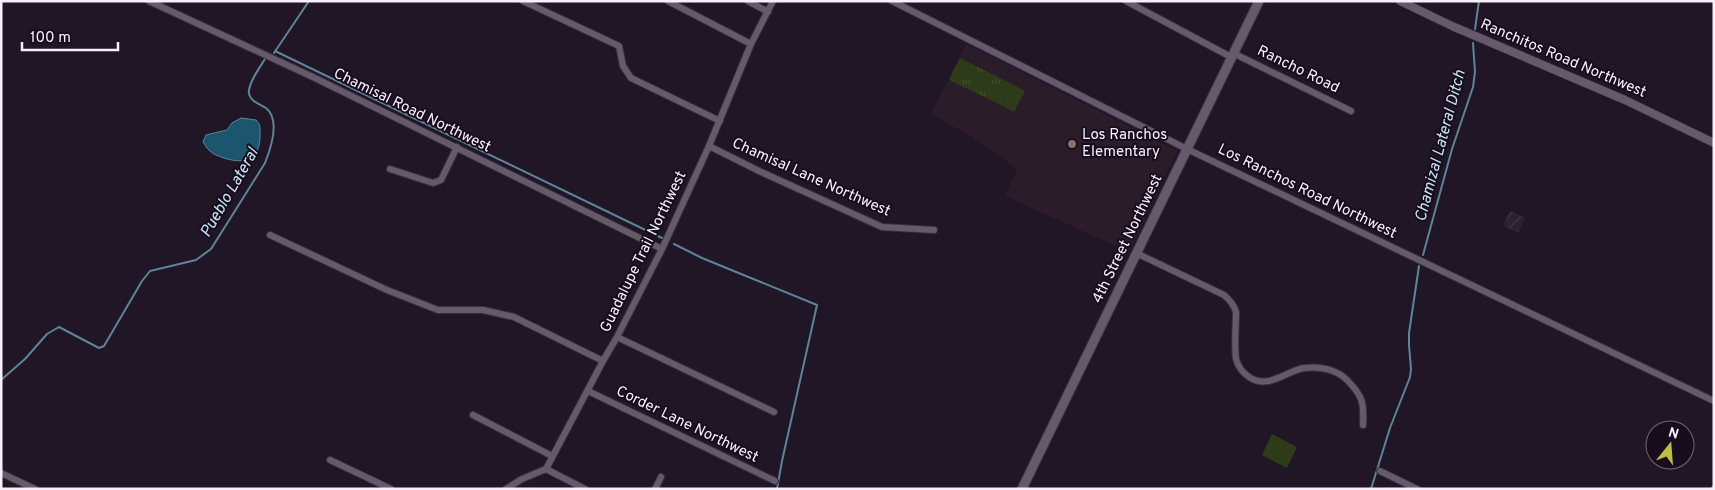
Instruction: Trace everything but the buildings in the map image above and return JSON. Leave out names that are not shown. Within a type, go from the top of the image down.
[{"type":"main road","name":"4th Street Northwest","points":[[1022,489],[1259,1]]},
{"type":"street","name":"Chamisal Road Northwest","points":[[149,1],[315,78],[662,250]]},
{"type":"street","points":[[523,1],[619,46],[623,66],[631,78],[720,121]]},
{"type":"street","points":[[668,1],[751,44]]},
{"type":"street","points":[[748,1],[768,12]]},
{"type":"street","name":"Guadalupe Trail Northwest","points":[[546,469],[662,250],[710,146],[751,44],[773,1]]},
{"type":"street","name":"Los Ranchos Road Northwest","points":[[892,1],[1187,149],[1714,401]]},
{"type":"street","name":"Rancho Road","points":[[1126,1],[1232,55],[1351,111]]},
{"type":"street","name":"Ranchitos Road Northwest","points":[[1400,1],[1452,26],[1625,100],[1714,143]]},
{"type":"street","name":"Chamisal Lane Northwest","points":[[710,146],[882,226],[934,230]]},
{"type":"street","points":[[390,169],[434,183],[441,180],[457,147]]},
{"type":"street","points":[[270,235],[387,290],[438,310],[483,310],[514,318],[603,361]]},
{"type":"street","points":[[1136,253],[1194,280],[1229,299],[1236,312],[1236,360],[1246,375],[1253,380],[1263,382],[1277,380],[1302,368],[1317,367],[1331,370],[1344,377],[1354,387],[1364,403],[1363,425]]},
{"type":"street","points":[[617,337],[774,412]]},
{"type":"street","name":"Corder Lane Northwest","points":[[588,391],[775,481]]},
{"type":"street","points":[[473,415],[552,456]]},
{"type":"street","points":[[330,460],[390,489]]},
{"type":"street","points":[[506,489],[522,479],[546,469],[585,489]]},
{"type":"street","points":[[1380,471],[1417,489]]},
{"type":"street","points":[[1,473],[35,489]]},
{"type":"street","points":[[655,489],[661,477]]},
{"type":"shaded area","name":"Los Ranchos Elementary","points":[[966,44],[1177,151],[1129,252],[1005,196],[1017,169],[972,137],[931,114]]},
{"type":"shaded area","points":[[1510,211],[1525,218],[1518,233],[1503,226]]},
{"type":"green space","points":[[960,58],[1012,84],[1001,105],[949,80]]},
{"type":"green space","points":[[1012,84],[1025,91],[1014,112],[1001,105]]},
{"type":"green space","points":[[1272,434],[1297,447],[1287,468],[1262,455]]},
{"type":"water","points":[[241,118],[256,120],[259,125],[260,142],[255,154],[250,158],[239,161],[224,158],[208,149],[203,142],[206,135],[227,130],[232,123]]},
{"type":"waterway","points":[[274,53],[309,1]]},
{"type":"waterway","name":"Chamizal Lateral Ditch","points":[[1475,29],[1479,1]]},
{"type":"waterway","name":"Chamizal Lateral Ditch","points":[[1423,255],[1452,149],[1473,87],[1475,72],[1473,43]]},
{"type":"waterway","points":[[275,51],[662,238]]},
{"type":"waterway","name":"Pueblo Lateral","points":[[1,380],[25,359],[47,334],[59,327],[99,348],[104,346],[142,281],[150,271],[196,260],[211,249],[265,163],[270,150],[274,127],[271,113],[254,101],[249,94],[252,81],[265,59]]},
{"type":"waterway","points":[[674,244],[702,258],[817,305],[777,489]]},
{"type":"waterway","name":"Chamizal Lateral Ditch","points":[[1371,489],[1390,428],[1410,377],[1409,333],[1419,266]]},
{"type":"waterway","points":[[1711,489],[1714,485]]},
{"type":"place","name":"Los Ranchos Elementary","points":[[1072,144]]}]
